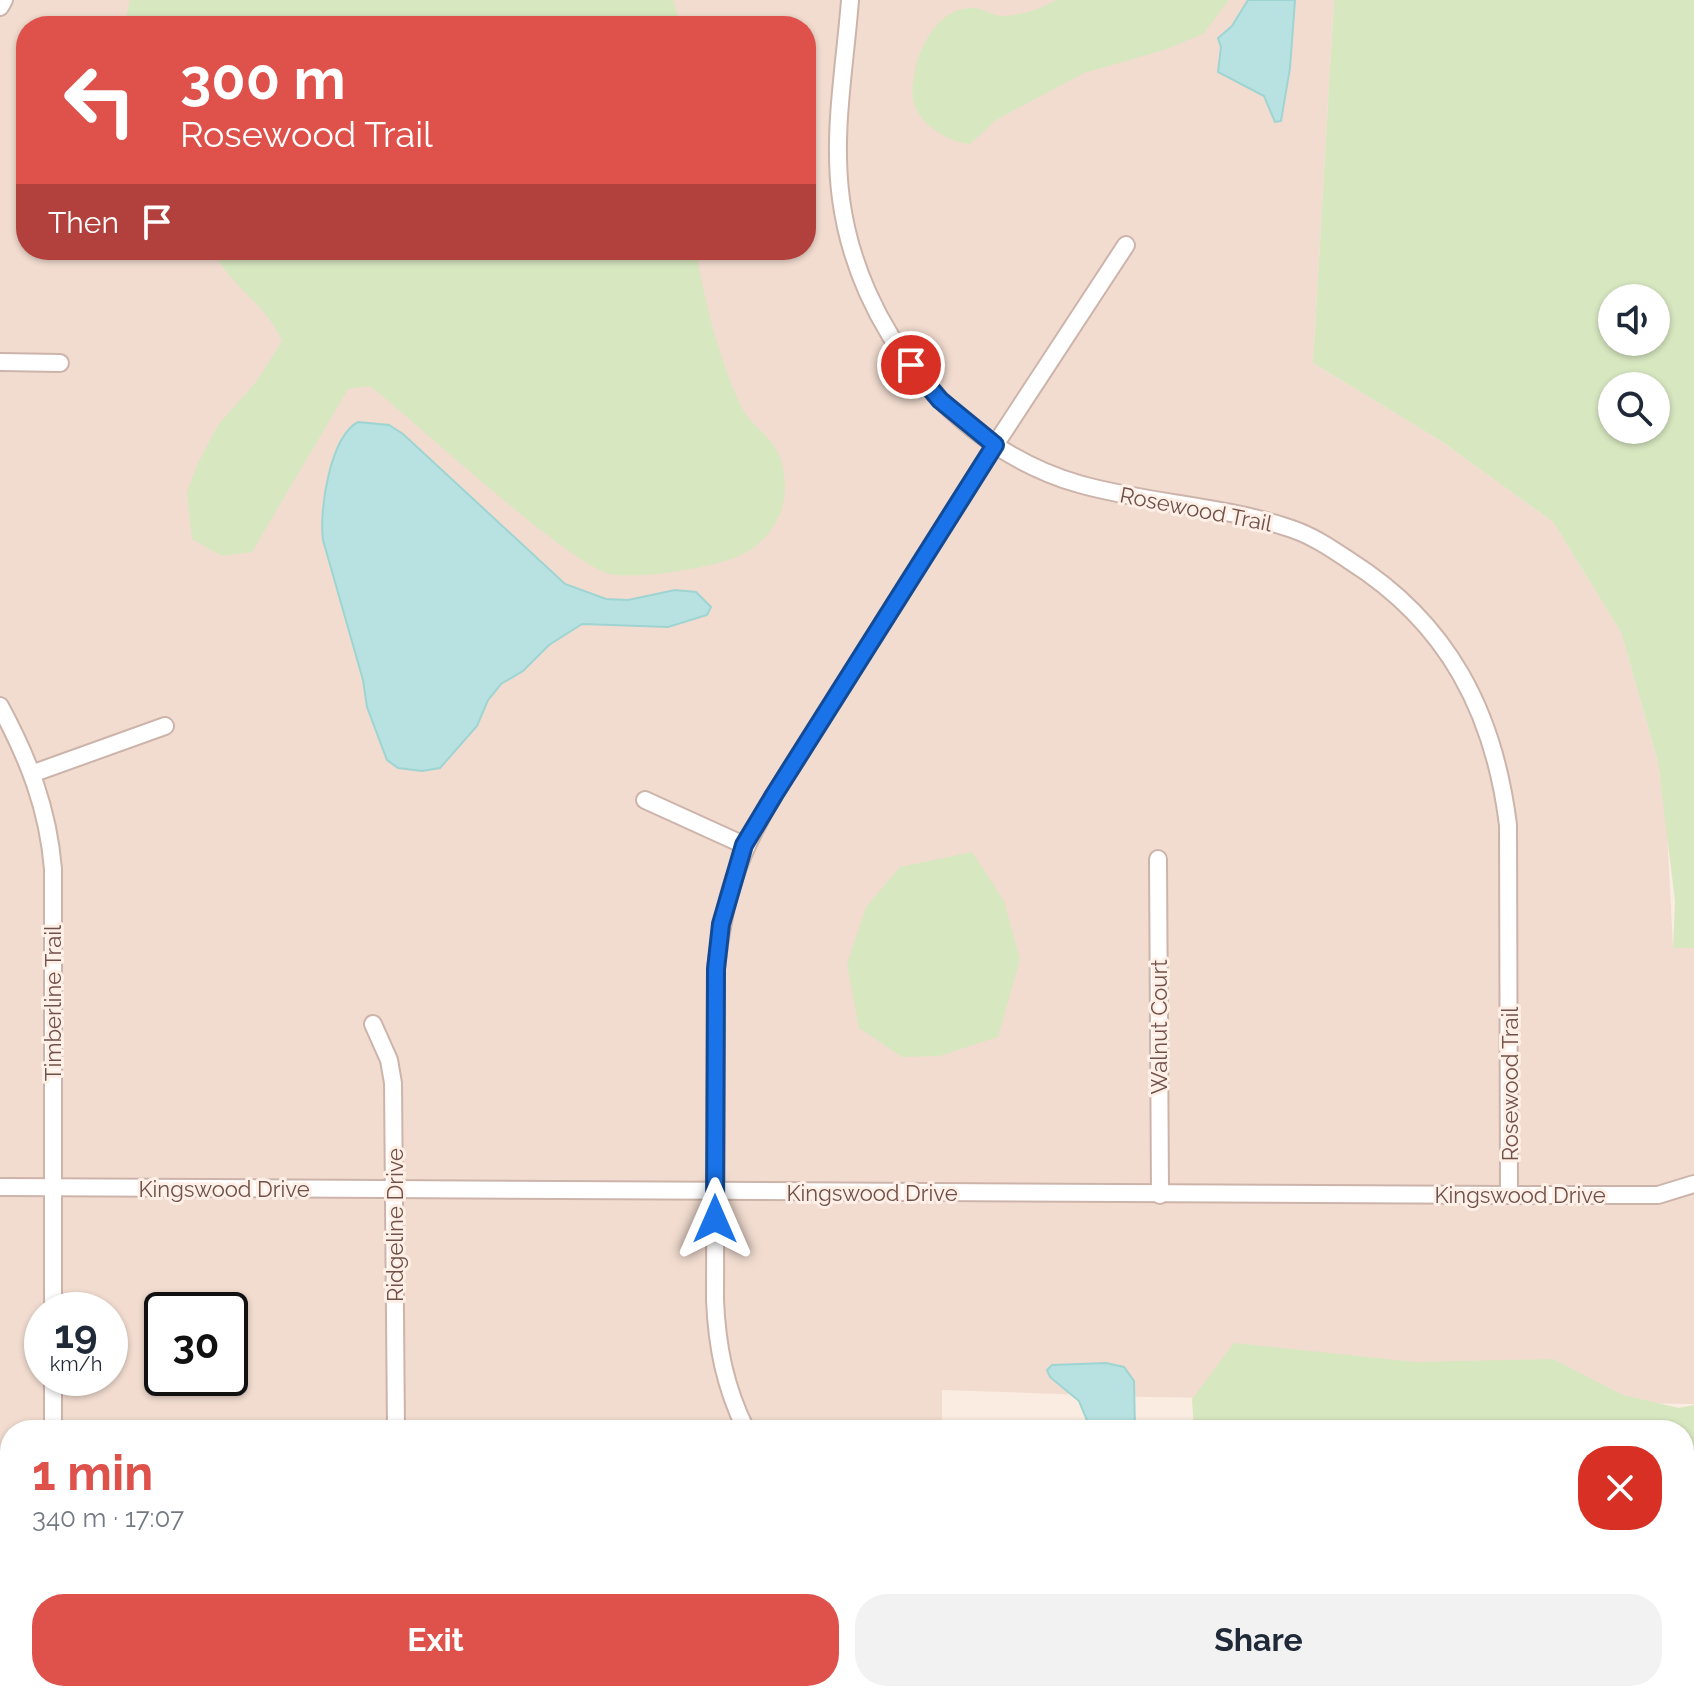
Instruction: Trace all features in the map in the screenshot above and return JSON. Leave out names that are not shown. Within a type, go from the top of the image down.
[{"type":"street","points":[[0,7],[4,0]]},
{"type":"street","name":"Rosewood Trail","points":[[850,0],[838,136],[838,173],[856,266],[896,347],[940,400],[995,445],[1025,464],[1077,484],[1209,508],[1295,530],[1374,576],[1410,605],[1447,649],[1482,712],[1502,772],[1508,825],[1509,1195]]},
{"type":"street","points":[[742,1420],[724,1376],[717,1344],[715,1192],[716,969],[721,924],[744,845],[995,445],[1126,245]]},
{"type":"street","points":[[0,362],[60,363]]},
{"type":"street","name":"Timberline Trail","points":[[0,706],[34,773],[50,835],[53,869],[53,1292]]},
{"type":"street","points":[[34,773],[165,726]]},
{"type":"street","points":[[645,800],[744,845]]},
{"type":"street","name":"Walnut Court","points":[[1158,859],[1160,1195]]},
{"type":"street","name":"Ridgeline Drive","points":[[373,1024],[389,1060],[393,1083],[396,1420]]},
{"type":"street","name":"Kingswood Drive","points":[[0,1187],[1160,1195],[1658,1195],[1694,1184]]},
{"type":"street","points":[[53,1396],[53,1420]]},
{"type":"shaded area","points":[[0,0],[1334,0],[1313,363],[1441,441],[1553,522],[1621,632],[1658,762],[1667,829],[1673,947],[1694,942],[1694,1404],[1145,1397],[942,1390],[942,1420],[0,1420]]},
{"type":"green space","points":[[130,0],[673,0],[678,16],[126,16]]},
{"type":"green space","points":[[1056,0],[1229,0],[1203,34],[1164,50],[1084,73],[996,120],[970,144],[950,139],[926,123],[913,101],[912,90],[921,50],[942,20],[961,9],[977,8],[998,16],[1009,15],[1037,9]]},
{"type":"green space","points":[[1334,0],[1694,0],[1694,948],[1673,948],[1675,901],[1658,762],[1621,632],[1553,522],[1441,441],[1313,363]]},
{"type":"green space","points":[[218,260],[698,260],[713,327],[731,384],[745,413],[774,445],[779,455],[785,484],[782,508],[764,538],[734,558],[675,572],[614,575],[594,567],[530,522],[370,386],[348,389],[252,552],[222,556],[192,539],[187,493],[197,465],[218,425],[256,382],[282,341],[267,316]]},
{"type":"green space","points":[[972,852],[1004,901],[1020,959],[998,1037],[939,1056],[902,1057],[859,1028],[847,964],[866,907],[900,867]]},
{"type":"green space","points":[[1234,1343],[1416,1362],[1553,1359],[1623,1395],[1679,1408],[1694,1405],[1694,1420],[1193,1420],[1192,1399]]},
{"type":"water","points":[[1248,0],[1295,0],[1290,68],[1281,121],[1275,122],[1264,96],[1218,72],[1221,47],[1218,38],[1232,26]]},
{"type":"water","points":[[358,422],[389,425],[403,434],[565,584],[606,599],[628,600],[675,590],[696,592],[711,607],[707,615],[668,627],[582,624],[549,645],[523,671],[501,684],[488,700],[477,726],[440,768],[422,771],[398,768],[387,760],[367,707],[363,680],[323,540],[328,475],[340,443]]},
{"type":"water","points":[[1106,1363],[1124,1367],[1134,1381],[1135,1420],[1087,1420],[1079,1401],[1050,1377],[1047,1370],[1052,1365]]},
{"type":"route","points":[[715,1219],[716,969],[721,924],[733,875],[744,845],[774,795],[995,445],[940,400],[911,365]]}]
